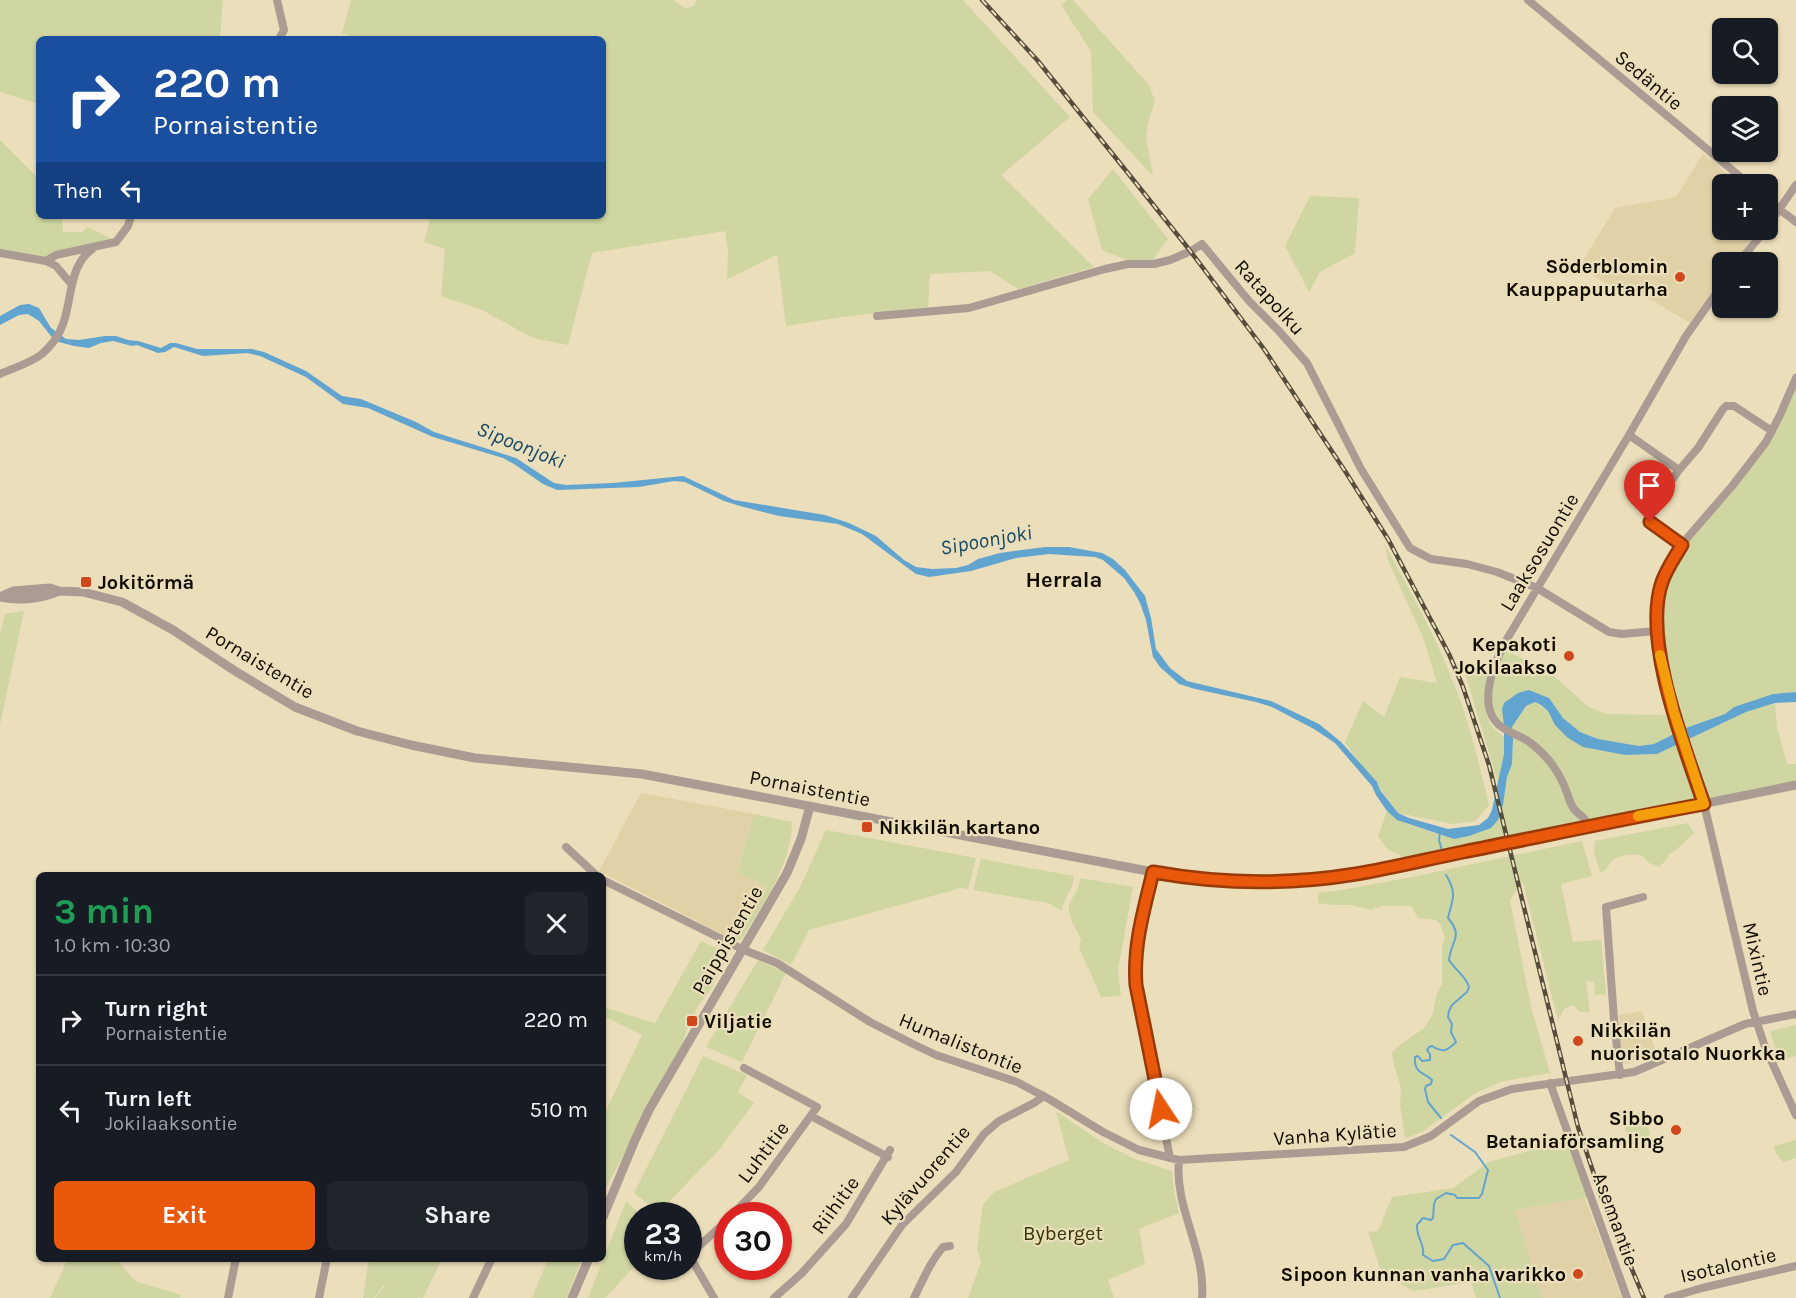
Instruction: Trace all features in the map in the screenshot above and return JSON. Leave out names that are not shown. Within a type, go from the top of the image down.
[{"type":"street","points":[[277,0],[284,30],[281,36]]},
{"type":"street","name":"Sedäntie","points":[[1528,0],[1737,174]]},
{"type":"street","points":[[1778,213],[1796,185]]},
{"type":"street","points":[[1780,210],[1796,222]]},
{"type":"street","points":[[46,261],[56,255],[116,242],[128,226],[130,219]]},
{"type":"street","points":[[1747,252],[1756,240]]},
{"type":"street","name":"Ratapolku","points":[[877,316],[969,308],[1105,269],[1170,260],[1202,244],[1249,301],[1307,363],[1361,469],[1410,548],[1431,559],[1467,564],[1497,572],[1537,588]]},
{"type":"street","points":[[0,374],[40,356],[55,341],[61,330],[79,263],[89,250],[97,246]]},
{"type":"street","points":[[0,254],[46,261],[56,266],[72,285]]},
{"type":"street","name":"Laaksosuontie","points":[[1588,826],[1585,818],[1575,811],[1553,765],[1531,743],[1496,722],[1489,706],[1491,675],[1501,650],[1537,588],[1686,336],[1712,299]]},
{"type":"street","name":"Mixintie","points":[[1796,378],[1772,431],[1755,457],[1682,545],[1671,562],[1662,582],[1657,604],[1656,631],[1674,712],[1704,804],[1756,1022],[1796,1115]]},
{"type":"street","points":[[1682,545],[1650,522],[1648,517],[1651,507],[1689,460],[1726,406],[1734,406],[1772,431]]},
{"type":"street","points":[[1629,435],[1679,471]]},
{"type":"street","points":[[1537,588],[1609,632],[1622,634],[1656,631]]},
{"type":"street","name":"Pornaistentie","points":[[0,597],[16,599],[44,596],[59,591],[83,592],[122,602],[173,630],[235,672],[295,707],[357,731],[432,750],[475,758],[642,774],[1176,876],[1234,881],[1316,879],[1357,874],[1796,785]]},
{"type":"street","name":"Paippistentie","points":[[606,1199],[650,1110],[787,873],[801,839],[810,806]]},
{"type":"street","points":[[566,847],[593,872]]},
{"type":"street","points":[[1153,872],[1140,925],[1135,970],[1170,1158]]},
{"type":"street","points":[[606,881],[744,950]]},
{"type":"street","points":[[1620,1075],[1606,907],[1643,897]]},
{"type":"street","name":"Humalistontie","points":[[744,950],[777,963],[870,1022],[928,1052],[1017,1082],[1123,1143],[1139,1150],[1170,1158]]},
{"type":"street","name":"Vanha Kylätie","points":[[1170,1158],[1179,1160],[1404,1147],[1431,1136],[1465,1110],[1487,1097],[1512,1089],[1620,1075],[1640,1070],[1745,1024],[1796,1014]]},
{"type":"street","name":"Luhtitie","points":[[744,1068],[817,1107],[759,1187],[745,1202]]},
{"type":"street","name":"Asemantie","points":[[1550,1083],[1627,1298]]},
{"type":"street","name":"Kylävuorentie","points":[[852,1298],[897,1231],[956,1172],[984,1134],[999,1121],[1044,1096]]},
{"type":"street","name":"Riihitie","points":[[774,1298],[802,1273],[846,1224],[889,1154],[811,1116]]},
{"type":"street","points":[[1179,1160],[1179,1189],[1198,1254],[1202,1275],[1202,1298]]},
{"type":"street","points":[[702,1242],[714,1232]]},
{"type":"street","points":[[914,1298],[930,1264],[943,1247],[950,1246]]},
{"type":"street","points":[[228,1298],[235,1262]]},
{"type":"street","points":[[319,1298],[326,1262]]},
{"type":"street","points":[[473,1298],[490,1262]]},
{"type":"street","points":[[572,1298],[587,1262]]},
{"type":"street","name":"Isotalontie","points":[[1668,1298],[1796,1266]]},
{"type":"street","points":[[702,1280],[710,1297]]},
{"type":"shaded area","points":[[1703,154],[1728,174],[1712,174],[1712,240],[1750,240],[1742,252],[1712,252],[1712,293],[1690,323],[1633,289],[1628,297],[1579,267],[1615,208],[1676,197]]},
{"type":"shaded area","points":[[641,793],[754,814],[737,871],[767,887],[741,932],[728,937],[606,875],[606,872],[599,871]]},
{"type":"shaded area","points":[[1642,1011],[1656,1052],[1628,1064],[1622,1063],[1618,1015]]},
{"type":"shaded area","points":[[1585,1198],[1622,1298],[1542,1298],[1515,1210]]},
{"type":"green space","points":[[0,0],[223,0],[220,36],[36,36],[36,103],[0,92]]},
{"type":"green space","points":[[351,0],[673,0],[686,9],[695,5],[696,0],[963,0],[1070,117],[1001,175],[1094,267],[1018,289],[990,271],[930,274],[928,307],[786,326],[777,255],[727,279],[728,251],[725,231],[592,253],[568,345],[533,338],[482,310],[441,296],[445,249],[424,242],[430,219],[606,219],[606,36],[351,36],[342,33]]},
{"type":"green space","points":[[1067,0],[1073,0],[1149,85],[1155,101],[1146,137],[1153,176],[1093,112],[1091,51],[1061,5]]},
{"type":"green space","points":[[0,140],[36,176],[36,219],[62,219],[63,232],[82,232],[87,227],[114,240],[46,261],[0,253]]},
{"type":"green space","points":[[1113,169],[1168,239],[1153,260],[1129,261],[1102,250],[1088,199]]},
{"type":"green space","points":[[1310,196],[1359,198],[1355,253],[1320,272],[1309,292],[1285,246]]},
{"type":"green space","points":[[1796,378],[1796,692],[1773,694],[1734,707],[1725,714],[1686,729],[1668,690],[1662,663],[1657,605],[1671,562],[1755,457]]},
{"type":"green space","points":[[1384,543],[1439,648],[1465,714],[1489,805],[1476,821],[1452,824],[1398,813],[1345,742],[1363,701],[1384,717],[1400,677],[1437,683],[1423,637],[1389,563]]},
{"type":"green space","points":[[24,611],[0,725],[0,635],[5,614]]},
{"type":"green space","points":[[1501,650],[1542,665],[1587,706],[1606,714],[1666,715],[1673,735],[1654,744],[1639,746],[1598,739],[1580,732],[1563,718],[1549,698],[1529,690],[1504,725],[1492,715],[1489,696]]},
{"type":"green space","points":[[1461,660],[1487,673],[1486,711],[1490,723],[1504,737],[1504,754],[1498,783]]},
{"type":"green space","points":[[1535,702],[1548,711],[1550,717],[1583,747],[1625,755],[1657,754],[1746,712],[1775,703],[1777,727],[1787,764],[1796,764],[1796,785],[1414,862],[1387,849],[1378,836],[1387,811],[1407,824],[1454,839],[1498,820],[1512,764],[1512,727],[1526,706]]},
{"type":"green space","points":[[754,814],[792,822],[790,838],[787,854],[767,898],[741,940],[736,941],[728,937],[741,932],[767,887],[737,872]]},
{"type":"green space","points":[[1688,823],[1694,833],[1669,854],[1659,867],[1649,863],[1641,855],[1630,855],[1614,859],[1601,873],[1594,853],[1595,841]]},
{"type":"green space","points":[[826,830],[976,858],[968,889],[961,888],[809,930],[791,965],[763,950],[800,887]]},
{"type":"green space","points":[[1582,841],[1592,876],[1561,884],[1573,942],[1601,940],[1606,994],[1595,995],[1594,981],[1586,982],[1590,1012],[1580,1012],[1573,1005],[1564,1009],[1558,1020],[1523,882],[1510,900],[1531,1007],[1550,1073],[1500,1082],[1476,1093],[1423,1131],[1405,1139],[1400,1105],[1401,1088],[1392,1053],[1424,1028],[1432,1016],[1437,993],[1442,984],[1442,945],[1445,937],[1436,920],[1418,918],[1411,906],[1381,906],[1371,910],[1351,905],[1318,903],[1318,893],[1407,878]]},
{"type":"green space","points":[[981,859],[1074,876],[1062,911],[1048,903],[973,890]]},
{"type":"green space","points":[[1080,878],[1133,887],[1118,970],[1121,996],[1101,997],[1079,947],[1081,939],[1071,918],[1069,906],[1079,886]]},
{"type":"green space","points":[[701,941],[723,951],[726,959],[711,989],[699,1005],[688,1026],[680,1050],[606,1187],[606,1111],[642,1035],[606,1017],[606,1008],[655,1023]]},
{"type":"green space","points":[[758,960],[786,973],[742,1062],[706,1047]]},
{"type":"green space","points":[[1796,1025],[1796,1056],[1779,1060],[1770,1031]]},
{"type":"green space","points":[[703,1056],[747,1075],[738,1092],[754,1103],[719,1150],[669,1202],[646,1202],[634,1193]]},
{"type":"green space","points":[[1623,1110],[1626,1117],[1642,1111],[1652,1146],[1634,1152],[1618,1111]]},
{"type":"green space","name":"Byberget","points":[[1056,1111],[1103,1143],[1135,1159],[1172,1171],[1179,1213],[1139,1229],[1145,1264],[1108,1280],[1114,1298],[968,1298],[981,1262],[977,1248],[983,1205],[994,1192],[1069,1160]]},
{"type":"green space","points":[[1569,1137],[1591,1197],[1515,1210],[1542,1298],[1476,1298],[1471,1282],[1414,1291],[1382,1274],[1368,1232],[1378,1231],[1392,1197],[1453,1188],[1489,1162]]},
{"type":"green space","points":[[1796,1140],[1796,1158],[1783,1162],[1775,1152],[1774,1146]]},
{"type":"green space","points":[[624,1206],[624,1278],[605,1298],[588,1298],[602,1262],[606,1262],[606,1252]]},
{"type":"green space","points":[[66,1262],[119,1262],[135,1281],[181,1295],[180,1298],[50,1298]]},
{"type":"green space","points":[[368,1262],[441,1262],[423,1298],[375,1298],[384,1285],[374,1298],[363,1298]]},
{"type":"green space","points":[[547,1262],[581,1262],[566,1298],[532,1298]]},
{"type":"water","points":[[29,304],[39,308],[51,328],[66,339],[116,336],[161,348],[170,343],[176,343],[197,349],[252,349],[264,352],[306,371],[342,396],[361,399],[434,432],[516,458],[554,483],[566,485],[613,483],[683,476],[734,500],[825,515],[849,523],[876,536],[904,560],[916,567],[956,568],[1000,553],[1045,547],[1069,547],[1102,553],[1125,570],[1145,596],[1156,649],[1170,668],[1187,681],[1271,701],[1319,724],[1341,742],[1377,782],[1380,790],[1398,813],[1448,829],[1479,825],[1488,818],[1492,810],[1504,754],[1502,709],[1504,703],[1518,693],[1529,690],[1549,698],[1563,718],[1580,732],[1598,739],[1639,746],[1654,744],[1686,728],[1725,714],[1734,707],[1773,694],[1796,692],[1796,702],[1775,703],[1746,712],[1657,754],[1625,755],[1583,747],[1568,738],[1555,725],[1548,711],[1535,702],[1526,706],[1512,727],[1512,764],[1498,820],[1491,828],[1454,839],[1397,820],[1387,811],[1372,786],[1335,743],[1314,729],[1272,707],[1179,684],[1160,667],[1153,657],[1146,620],[1134,592],[1124,578],[1103,560],[1095,557],[1049,554],[1016,558],[971,571],[929,577],[916,574],[862,534],[838,524],[779,516],[740,506],[724,501],[685,482],[674,481],[639,487],[557,490],[543,484],[503,458],[433,437],[368,408],[343,404],[306,377],[260,356],[247,353],[203,356],[174,347],[158,353],[137,345],[132,346],[113,341],[89,348],[74,346],[55,341],[39,321],[28,314],[19,315],[0,325],[0,316],[20,305]]},
{"type":"waterway","points":[[1440,831],[1439,840],[1442,851]]},
{"type":"waterway","points":[[1441,1118],[1428,1102],[1425,1089],[1432,1080],[1418,1069],[1415,1057],[1418,1056],[1422,1061],[1430,1060],[1427,1050],[1429,1047],[1445,1050],[1456,1042],[1451,1032],[1449,1011],[1469,987],[1449,960],[1456,934],[1448,918],[1453,892],[1446,875]]},
{"type":"waterway","points":[[1451,1135],[1475,1152],[1488,1170],[1479,1198],[1457,1198],[1455,1195],[1446,1193],[1436,1199],[1433,1218],[1431,1220],[1423,1218],[1417,1225],[1423,1255],[1433,1261],[1444,1259],[1453,1245],[1463,1243],[1489,1266],[1500,1298]]},
{"type":"railway","points":[[982,0],[1038,61],[1188,248],[1264,349],[1388,539],[1449,654],[1463,687],[1489,765],[1578,1127],[1602,1198],[1644,1298]]},
{"type":"slow traffic","points":[[1638,816],[1704,804],[1674,712],[1660,655]]},
{"type":"place","name":"Söderblomin Kauppapuutarha","points":[[1680,277]]},
{"type":"place","name":"Jokitörmä","points":[[86,582]]},
{"type":"place","name":"Kepakoti Jokilaakso","points":[[1569,656]]},
{"type":"place","name":"Nikkilän kartano","points":[[867,827]]},
{"type":"place","name":"Viljatie","points":[[692,1021]]},
{"type":"place","name":"Nikkilän nuorisotalo Nuorkka","points":[[1578,1041]]},
{"type":"place","name":"Sibbo Betaniaförsamling","points":[[1676,1130]]},
{"type":"place","name":"Sipoon kunnan vanha varikko","points":[[1578,1274]]},
{"type":"district","name":"Herrala","points":[[1064,579]]},
{"type":"route","points":[[1161,1109],[1135,970],[1140,925],[1153,872],[1245,882],[1316,879],[1357,874],[1704,804],[1674,712],[1656,630],[1657,604],[1662,582],[1682,545],[1650,522]]},
{"type":"water label","name":"Sipoonjoki","points":[[521,445]]},
{"type":"water label","name":"Sipoonjoki","points":[[986,540]]}]
